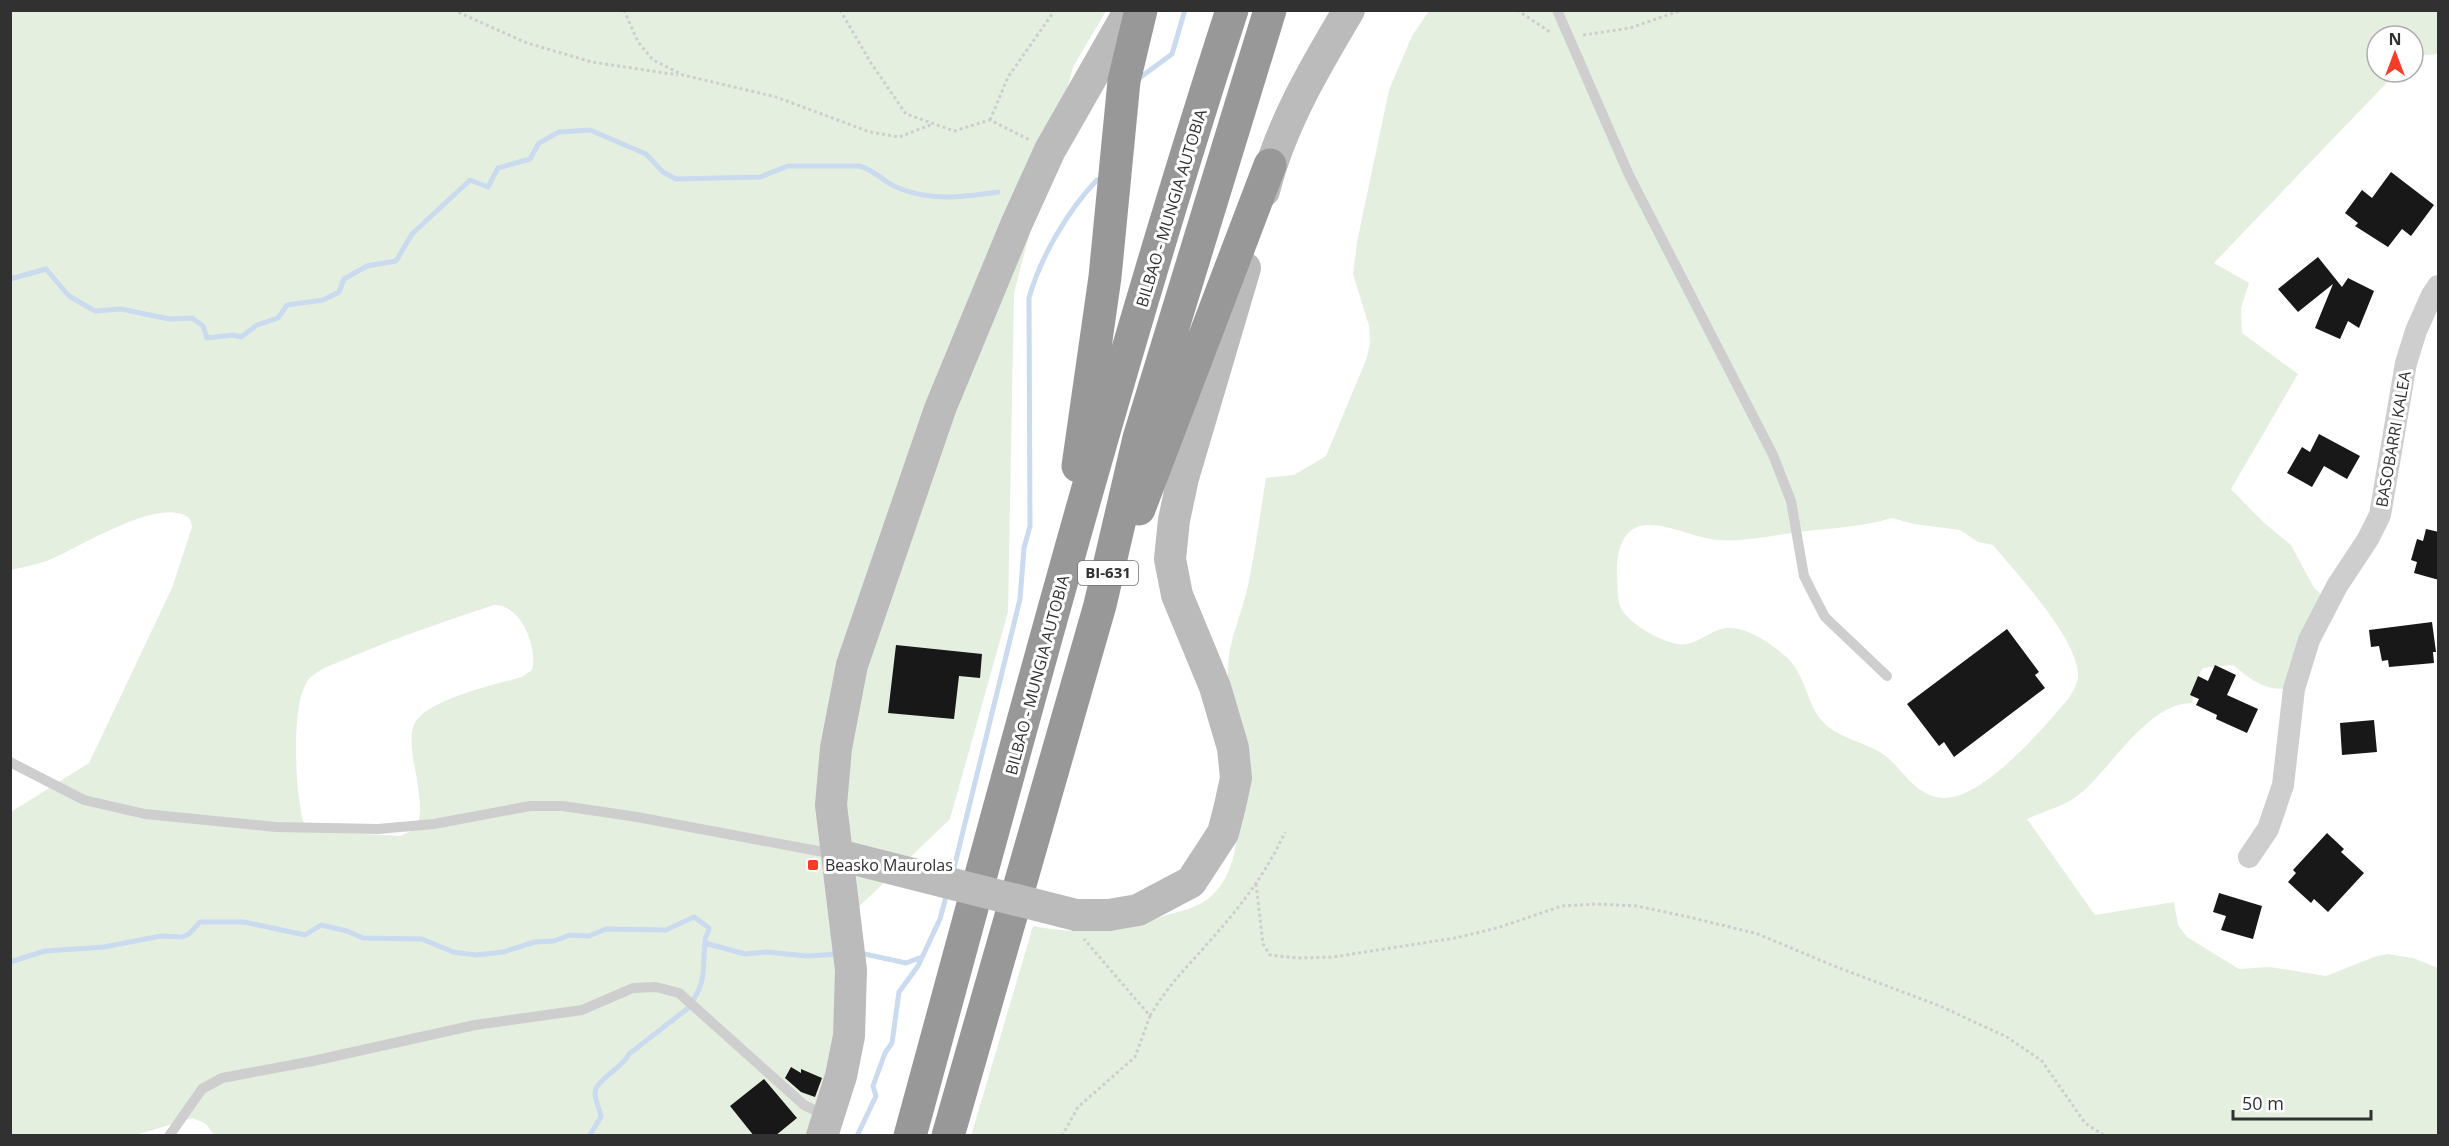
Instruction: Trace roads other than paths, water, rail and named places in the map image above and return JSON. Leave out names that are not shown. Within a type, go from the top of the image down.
[{"type":"highway","points":[[1078,524],[1076,484],[1105,277],[1124,81],[1142,10]]},
{"type":"highway","name":"BILBAO - MUNGIA AUTOBIA","points":[[910,1136],[1078,524],[1174,189],[1232,10]]},
{"type":"highway","name":"BI-631","points":[[948,1136],[1100,605],[1139,438],[1270,10]]},
{"type":"highway","points":[[1100,605],[1165,447],[1270,165]]},
{"type":"street","points":[[826,1127],[842,1076],[849,1036],[851,970],[831,805],[836,748],[852,664],[940,410],[1016,225],[1050,150],[1130,10]]},
{"type":"street","points":[[838,855],[1076,915],[1109,915],[1138,910],[1191,882],[1223,833],[1236,778],[1233,748],[1215,687],[1177,595],[1170,559],[1174,520],[1183,478],[1248,258],[1270,165],[1303,92],[1349,10]]},
{"type":"street","name":"BASOBARRI KALEA","points":[[2249,857],[2268,829],[2283,785],[2294,689],[2309,640],[2337,586],[2368,539],[2380,515],[2406,363],[2416,331],[2432,295],[2439,286]]},
{"type":"lane","points":[[1557,10],[1629,175],[1773,454],[1791,501],[1804,576],[1825,617],[1887,676]]},
{"type":"lane","points":[[10,762],[84,800],[156,816],[276,827],[378,829],[434,824],[530,806],[563,806],[637,817],[838,855]]},
{"type":"lane","points":[[169,1136],[202,1089],[222,1078],[313,1061],[475,1025],[582,1010],[633,988],[656,987],[679,993],[826,1127]]},
{"type":"waterway","points":[[1138,79],[1172,54],[1185,10]]},
{"type":"waterway","points":[[10,279],[46,269],[69,296],[95,311],[121,309],[169,319],[192,318],[203,326],[207,338],[233,335],[241,337],[257,325],[278,318],[287,305],[323,300],[339,292],[344,279],[367,266],[396,261],[412,234],[470,180],[488,187],[498,168],[530,159],[539,143],[559,132],[590,130],[646,154],[663,172],[676,179],[760,177],[788,166],[859,166],[896,187],[921,195],[959,197],[998,192]]},
{"type":"waterway","points":[[953,872],[1020,599],[1024,548],[1030,526],[1029,298],[1040,267],[1056,235],[1076,205],[1097,180]]},
{"type":"waterway","points":[[857,1136],[876,1096],[873,1086],[885,1053],[892,1043],[899,992],[918,966],[940,919],[947,893]]},
{"type":"waterway","points":[[10,962],[45,951],[104,947],[161,936],[182,937],[189,934],[200,922],[244,922],[305,935],[321,925],[347,931],[363,938],[422,939],[453,952],[476,955],[503,952],[535,942],[554,941],[570,935],[589,936],[606,929],[666,930],[694,917],[709,928],[705,939],[703,976],[698,991],[687,1009],[629,1054],[600,1083],[595,1093],[601,1117],[589,1136]]},
{"type":"waterway","points":[[705,943],[745,954],[767,952],[807,956],[839,954]]},
{"type":"waterway","points":[[860,953],[906,963],[919,958]]},
{"type":"place","name":"Beasko Maurolas","points":[[813,865]]}]
